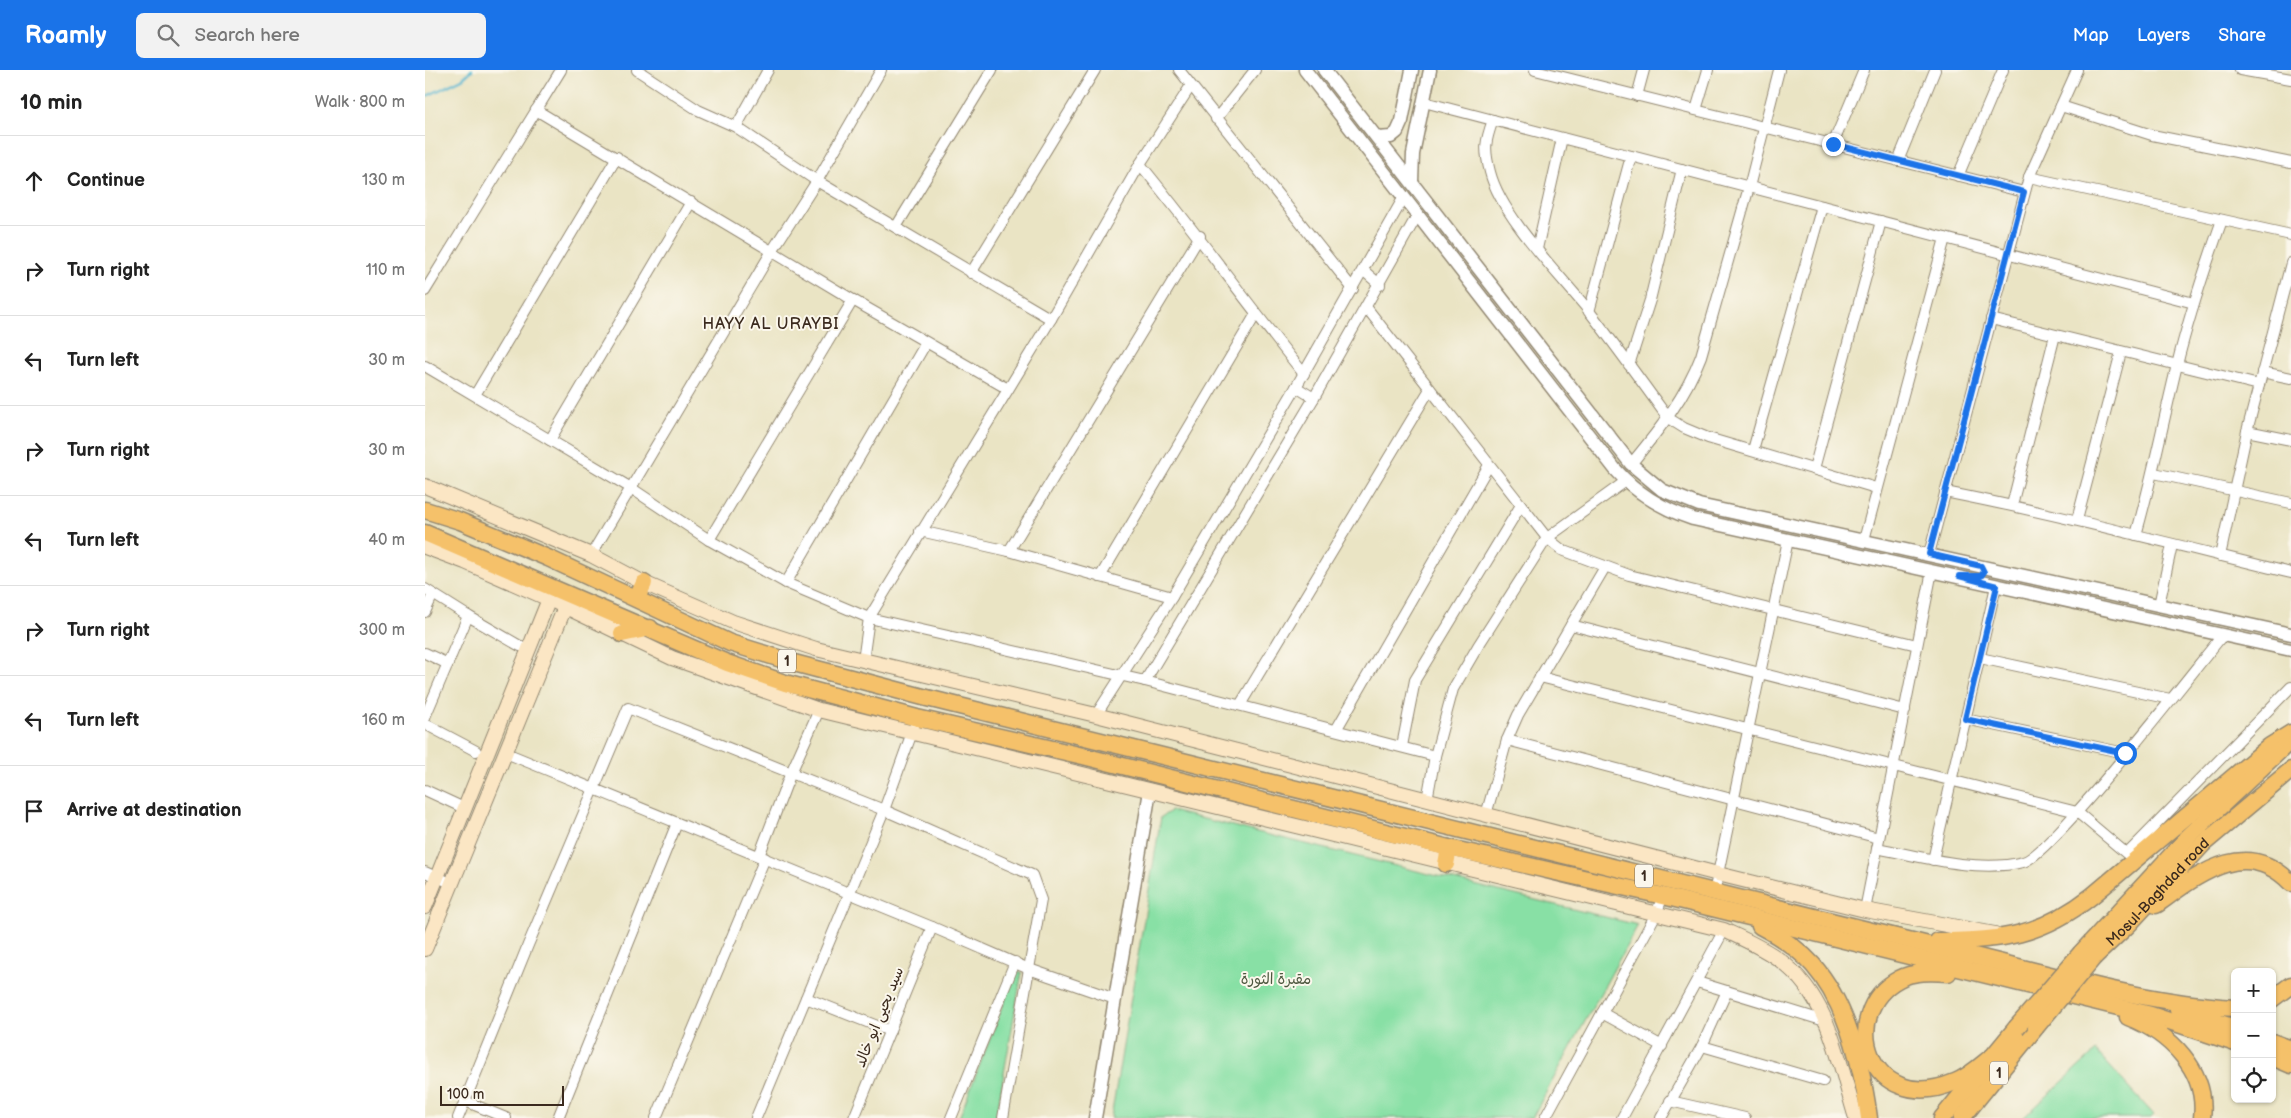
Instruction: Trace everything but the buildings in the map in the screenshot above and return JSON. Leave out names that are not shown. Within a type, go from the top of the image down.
[{"type":"highway","name":"1","points":[[425,510],[640,591],[730,643],[794,663],[927,698],[1169,756],[1715,893],[2121,991]]},
{"type":"highway","name":"1","points":[[425,533],[650,628],[727,664],[914,725],[1163,776],[1449,848],[1663,896],[1728,913]]},
{"type":"highway","points":[[622,634],[650,628]]},
{"type":"highway","points":[[785,683],[794,663]]},
{"type":"highway","points":[[1913,940],[1977,941],[2016,935],[2046,926],[2078,907],[2270,746],[2291,733]]},
{"type":"highway","points":[[1942,1118],[1990,1058],[2088,955],[2190,835],[2291,740]]},
{"type":"highway","points":[[1163,776],[1169,756]]},
{"type":"highway","name":"Mosul-Baghdad road","points":[[2015,1054],[2088,955],[2127,925],[2203,844],[2291,770]]},
{"type":"highway","points":[[1446,864],[1449,848]]},
{"type":"highway","points":[[2127,925],[2202,873],[2225,863],[2245,861],[2264,864],[2281,874],[2291,883]]},
{"type":"highway","points":[[1728,913],[2151,1015],[2231,1042]]},
{"type":"highway","points":[[1728,913],[1757,924],[1786,941],[1812,964],[1823,978],[1833,994],[1848,1030],[1861,1075],[1869,1118]]},
{"type":"highway","points":[[1990,1058],[1955,1082],[1929,1090],[1905,1089],[1884,1079],[1877,1070],[1870,1060],[1866,1035],[1873,1007],[1889,986],[1900,978],[1933,972],[1995,978]]},
{"type":"highway","points":[[2276,996],[2291,985]]},
{"type":"highway","points":[[2121,991],[2198,1005],[2231,1008]]},
{"type":"highway","points":[[2121,991],[2231,1027]]},
{"type":"highway","points":[[2084,999],[2141,1022],[2161,1034],[2181,1051],[2192,1068],[2202,1094],[2202,1118]]},
{"type":"highway","points":[[2276,1043],[2291,1049]]},
{"type":"highway","name":"1","points":[[1962,1118],[2015,1054]]},
{"type":"highway","points":[[1976,1118],[2015,1054]]},
{"type":"highway","points":[[2274,1058],[2291,1065]]},
{"type":"main road","points":[[428,485],[591,554],[640,591],[816,649],[1096,715],[1865,910],[1967,930],[2016,935]]},
{"type":"main road","points":[[425,547],[465,562],[549,599],[689,664],[819,710],[914,725],[1150,790],[1446,864],[1724,930],[1757,945],[1782,962],[1813,997],[1832,1036],[1856,1118]]},
{"type":"main road","points":[[425,907],[431,875],[466,809],[549,599]]},
{"type":"main road","points":[[425,949],[565,607]]},
{"type":"street","points":[[425,291],[561,70]]},
{"type":"street","points":[[637,70],[698,110],[736,127],[817,181],[1051,319]]},
{"type":"street","points":[[591,554],[772,251],[817,181],[881,70]]},
{"type":"street","points":[[896,226],[992,70]]},
{"type":"street","points":[[971,273],[1095,70]]},
{"type":"street","points":[[1179,70],[1190,87],[1353,289]]},
{"type":"street","points":[[1216,119],[1255,70]]},
{"type":"street","points":[[1305,70],[1626,481],[1650,501],[1678,514],[1788,540],[2291,650]]},
{"type":"street","points":[[1324,70],[1631,464],[1651,482],[1686,501],[2291,634]]},
{"type":"street","points":[[1413,70],[1402,121],[1393,144],[1397,151],[1405,155],[1413,154]]},
{"type":"street","points":[[1412,182],[1413,154],[1430,70]]},
{"type":"street","points":[[1535,70],[1571,74],[1637,96],[2024,192]]},
{"type":"street","points":[[1637,96],[1644,70]]},
{"type":"street","points":[[1696,110],[1708,70]]},
{"type":"street","points":[[1631,464],[1668,418],[1691,381],[1701,356],[1749,187],[1779,70]]},
{"type":"street","points":[[1833,144],[1865,70]]},
{"type":"street","points":[[1898,161],[1935,70]]},
{"type":"street","points":[[1958,176],[2003,70]]},
{"type":"street","points":[[1929,554],[2024,192],[2077,70]]},
{"type":"street","points":[[2240,70],[2291,78]]},
{"type":"street","points":[[736,127],[765,71]]},
{"type":"street","points":[[863,661],[869,618],[920,531],[1051,319],[1141,164],[1190,87]]},
{"type":"street","points":[[1424,102],[2194,303]]},
{"type":"street","points":[[2061,106],[2152,135],[2291,163]]},
{"type":"street","points":[[536,110],[853,300],[1008,389]]},
{"type":"street","points":[[1493,120],[1485,144],[1490,173],[1501,200],[1537,249],[1589,312],[1668,418],[1684,428],[1708,438],[1877,488]]},
{"type":"street","points":[[1378,138],[1387,139],[1395,135]]},
{"type":"street","points":[[1537,249],[1562,138]]},
{"type":"street","points":[[1589,312],[1631,156]]},
{"type":"street","points":[[475,395],[617,158]]},
{"type":"street","points":[[1141,164],[1200,236],[1256,314],[1304,374]]},
{"type":"street","points":[[1629,365],[1650,300],[1682,169]]},
{"type":"street","points":[[2029,177],[2291,235]]},
{"type":"street","points":[[1096,715],[1123,676],[1172,597],[1364,271],[1405,197]]},
{"type":"street","points":[[550,440],[691,202]]},
{"type":"street","points":[[1753,450],[1822,206]]},
{"type":"street","points":[[1145,681],[1313,398],[1418,214]]},
{"type":"street","points":[[2137,535],[2154,473],[2177,366],[2194,303],[2221,220]]},
{"type":"street","points":[[1814,468],[1881,221]]},
{"type":"street","points":[[1009,551],[1200,236]]},
{"type":"street","points":[[1864,540],[1945,238]]},
{"type":"street","points":[[2220,556],[2247,430],[2291,264]]},
{"type":"street","points":[[1364,271],[1379,285]]},
{"type":"street","points":[[709,540],[853,300]]},
{"type":"street","points":[[1366,307],[1547,538],[1562,550],[1605,567],[1917,645]]},
{"type":"street","points":[[2280,308],[2291,310]]},
{"type":"street","points":[[1500,320],[1511,311]]},
{"type":"street","points":[[1100,577],[1256,314]]},
{"type":"street","points":[[1991,318],[2055,336],[2259,385]]},
{"type":"street","points":[[2012,506],[2055,336]]},
{"type":"street","points":[[786,583],[926,343]]},
{"type":"street","points":[[2077,520],[2121,352]]},
{"type":"street","points":[[425,366],[631,488],[709,540],[786,583],[869,618],[1145,681],[1435,756]]},
{"type":"street","points":[[2262,372],[2291,378]]},
{"type":"street","points":[[1296,387],[1313,398]]},
{"type":"street","points":[[1239,706],[1430,389]]},
{"type":"street","points":[[2247,430],[2291,440]]},
{"type":"street","points":[[1336,730],[1489,465]]},
{"type":"street","points":[[2154,473],[2291,503]]},
{"type":"street","points":[[1427,800],[1435,756],[1453,690],[1478,646],[1547,538],[1626,481]]},
{"type":"street","points":[[1945,492],[2077,520],[2171,545],[2291,573]]},
{"type":"street","points":[[1402,746],[1415,680],[1521,505]]},
{"type":"street","points":[[1758,533],[1755,527],[1760,522],[1783,523]]},
{"type":"street","points":[[920,531],[1009,551],[1172,597]]},
{"type":"street","points":[[1715,893],[1788,540]]},
{"type":"street","points":[[2159,605],[2171,545]]},
{"type":"street","points":[[1959,576],[1981,576],[1984,572],[1981,566]]},
{"type":"street","points":[[1486,815],[1507,740],[1518,715],[1605,567]]},
{"type":"street","points":[[1865,910],[1932,571]]},
{"type":"street","points":[[1933,860],[1997,586]]},
{"type":"street","points":[[425,612],[429,592],[521,646]]},
{"type":"street","points":[[425,717],[469,616]]},
{"type":"street","points":[[1571,624],[1905,710]]},
{"type":"street","points":[[1507,740],[1734,800],[1933,860],[1999,866],[2025,862],[2038,854],[2077,812],[2222,636]]},
{"type":"street","points":[[425,653],[448,664]]},
{"type":"street","points":[[1979,658],[2170,699]]},
{"type":"street","points":[[1540,677],[2077,812],[2127,854],[2291,687]]},
{"type":"street","points":[[458,1118],[628,708],[884,810],[1032,875],[1041,900],[1003,1118]]},
{"type":"street","points":[[655,1118],[762,857],[790,774],[819,710]]},
{"type":"street","points":[[1965,719],[2125,753]]},
{"type":"street","points":[[425,724],[476,751]]},
{"type":"street","points":[[757,1118],[884,810],[914,725]]},
{"type":"street","points":[[506,753],[932,926],[1029,969],[1115,999]]},
{"type":"street","points":[[425,790],[466,809]]},
{"type":"street","points":[[1095,1118],[1150,790]]},
{"type":"street","points":[[558,1118],[677,823]]},
{"type":"street","points":[[431,875],[451,883]]},
{"type":"street","points":[[1545,1118],[1656,914],[1663,896]]},
{"type":"street","name":"سيد يحيى ابو خالد","points":[[854,1118],[932,926]]},
{"type":"street","points":[[1621,1118],[1724,930]]},
{"type":"street","points":[[951,1118],[1015,962]]},
{"type":"street","points":[[1697,982],[1825,1021]]},
{"type":"street","points":[[1661,1118],[1702,1046],[1727,991]]},
{"type":"street","points":[[806,998],[890,1031]]},
{"type":"street","points":[[1602,1013],[1662,1046]]},
{"type":"street","points":[[1702,1046],[1823,1081]]},
{"type":"street","points":[[465,1101],[506,1118]]},
{"type":"street","points":[[1670,1101],[1745,1118]]},
{"type":"green space","name":"مقبرة الثورة","points":[[1171,811],[1638,925],[1532,1118],[1111,1118],[1161,817]]},
{"type":"green space","points":[[1016,972],[1022,972],[996,1118],[959,1118]]},
{"type":"green space","points":[[2096,1051],[2154,1115],[2151,1118],[2023,1118]]},
{"type":"waterway","points":[[425,97],[462,79],[472,70]]},
{"type":"district","name":"HAYY AL URAYBI","points":[[771,323]]},
{"type":"route","points":[[1833,144],[2024,192],[1929,554],[1981,566],[1984,572],[1979,577],[1959,576],[1997,586],[1965,719],[2125,753]]}]
